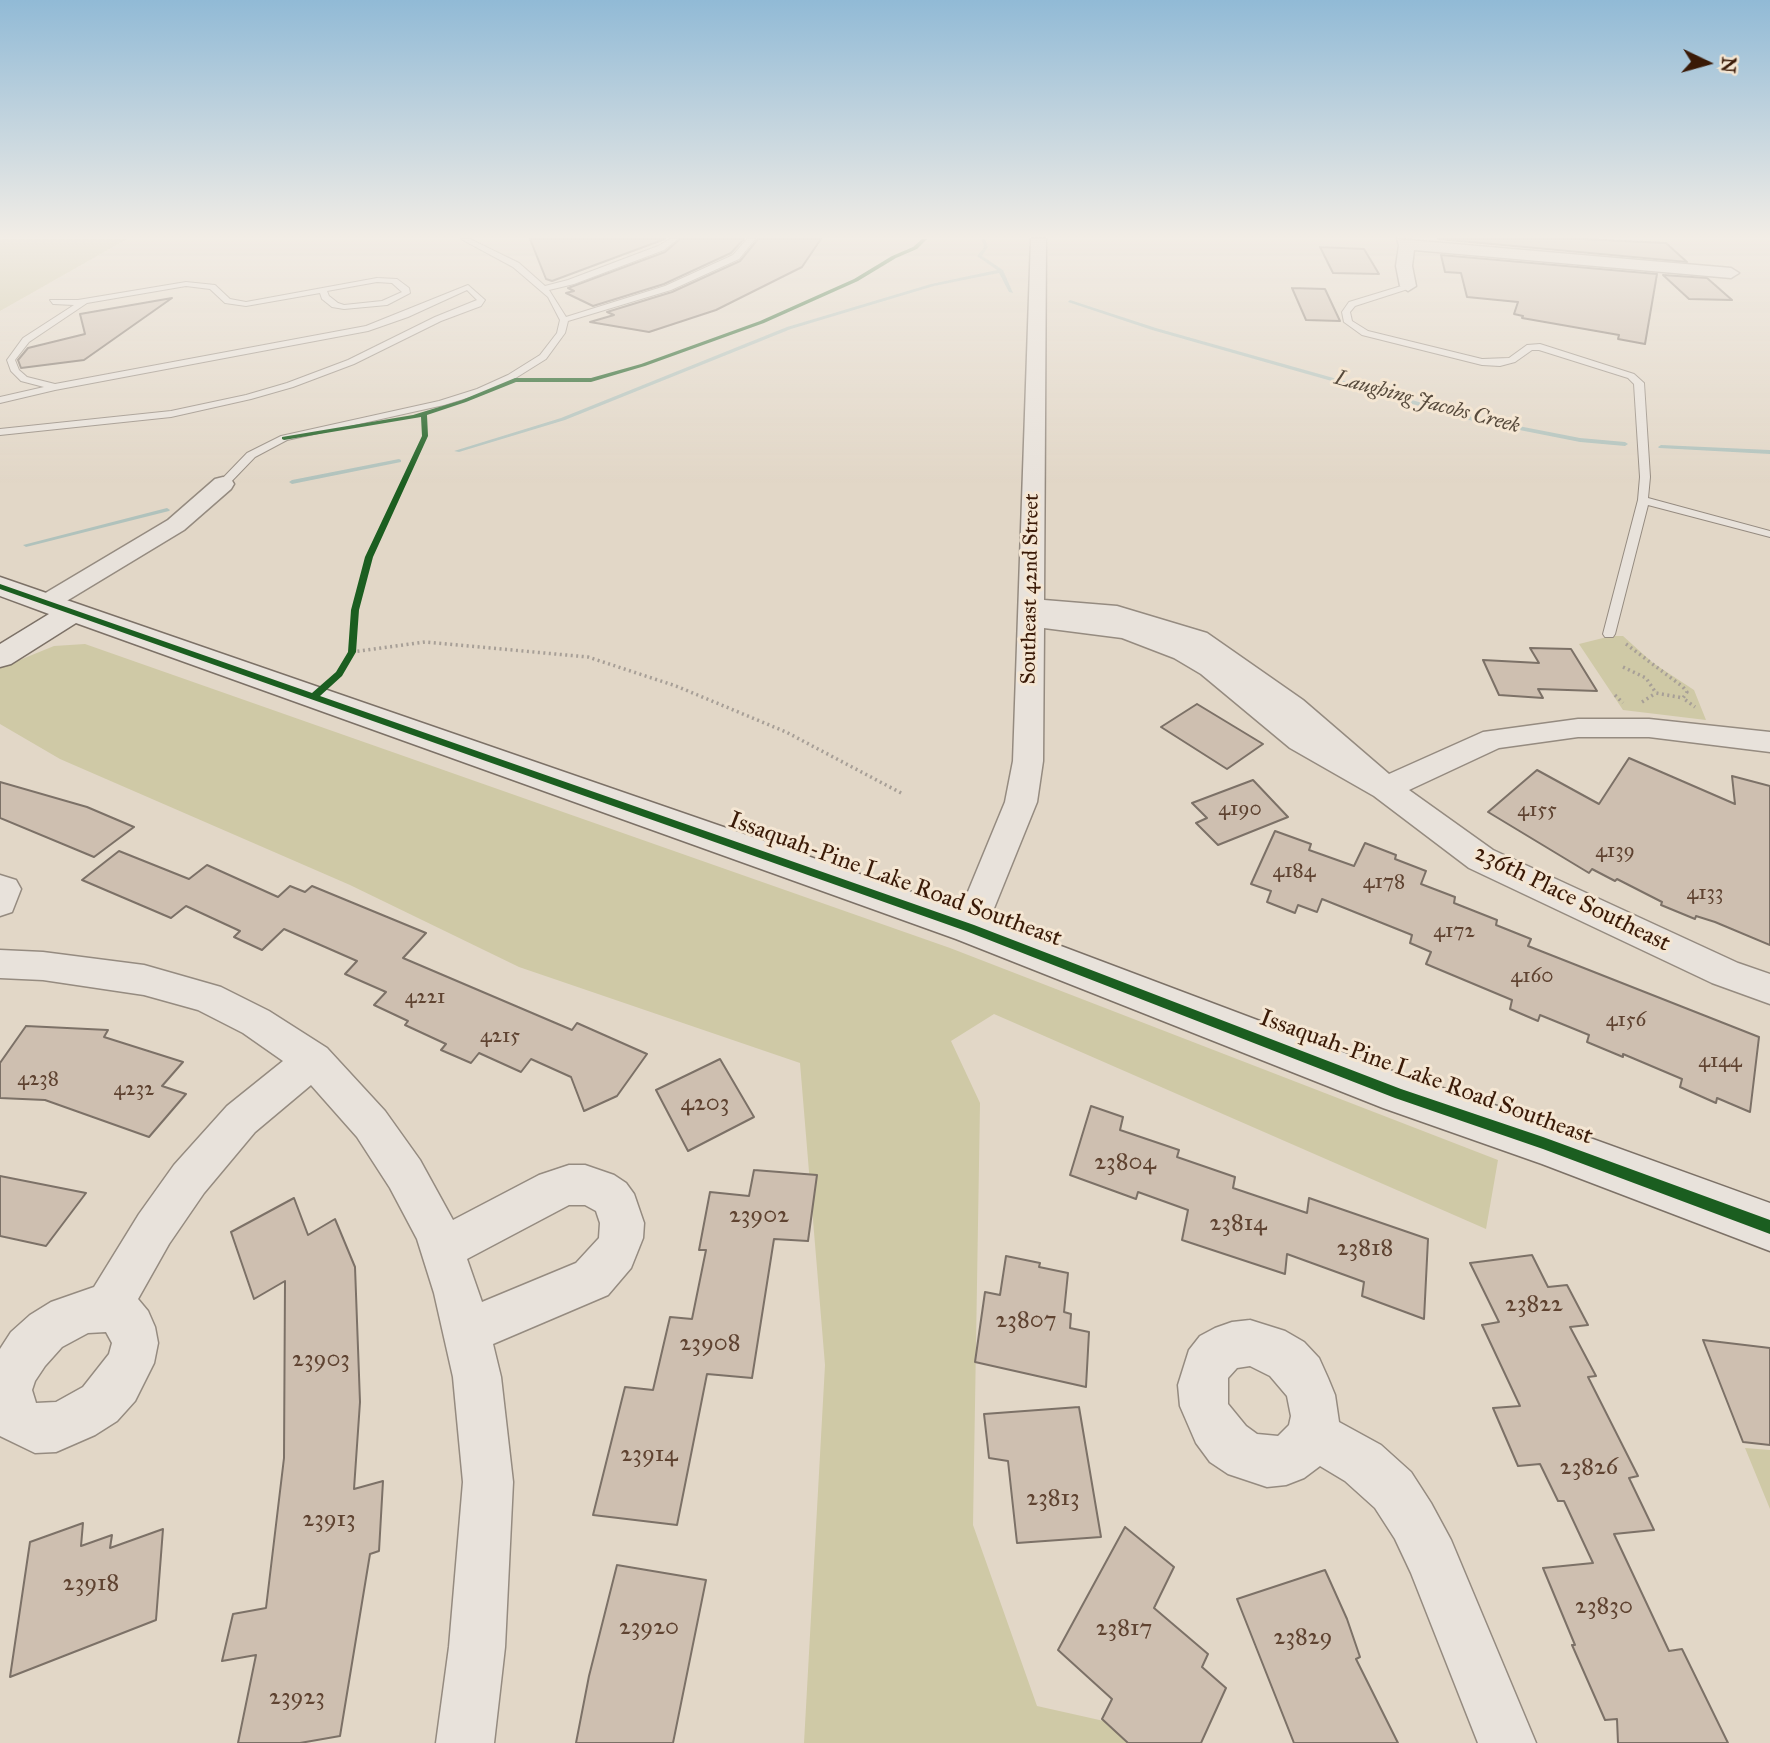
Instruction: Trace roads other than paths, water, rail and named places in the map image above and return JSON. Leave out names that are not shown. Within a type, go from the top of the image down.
[{"type":"main road","name":"Issaquah-Pine Lake Road Southeast","points":[[0,586],[970,928],[1399,1094],[1543,1143],[1770,1227]]},
{"type":"main road","points":[[0,626],[59,607]]},
{"type":"main road","points":[[0,657],[59,607]]},
{"type":"street","name":"Southeast 42nd Street","points":[[970,928],[1021,802],[1028,761],[1036,320]]},
{"type":"street","points":[[59,607],[94,573],[141,549],[176,525],[231,475]]},
{"type":"street","points":[[59,607],[120,580],[204,521],[214,509],[231,475]]},
{"type":"street","name":"236th Place Southeast","points":[[1030,613],[1117,614],[1198,639],[1293,706],[1385,788],[1481,859],[1725,973],[1770,989]]},
{"type":"street","points":[[1385,788],[1493,739],[1578,728],[1649,728],[1770,743]]},
{"type":"street","points":[[0,888],[4,889],[0,903]]},
{"type":"street","points":[[0,964],[43,966],[144,980],[208,998],[256,1022],[313,1060],[371,1124],[405,1174],[436,1232],[455,1291],[477,1377],[488,1482],[477,1647],[464,1743]]},
{"type":"street","points":[[107,1309],[154,1229],[189,1179],[241,1119],[313,1060]]},
{"type":"street","points":[[585,1185],[599,1189],[611,1197],[619,1209],[621,1230],[615,1253],[592,1279],[455,1291],[554,1189],[585,1185]]},
{"type":"street","points":[[1312,1435],[1363,1463],[1392,1490],[1413,1521],[1432,1559],[1507,1743]]},
{"type":"lane","points":[[55,387],[24,379],[15,371],[12,355],[26,340],[56,320]]},
{"type":"lane","points":[[0,400],[55,387],[368,328],[390,320]]},
{"type":"lane","points":[[0,432],[196,410],[290,385],[351,362],[435,320]]},
{"type":"lane","points":[[231,475],[251,455],[284,438],[441,403],[490,386],[543,357],[561,333],[564,320]]},
{"type":"lane","points":[[1348,320],[1365,333],[1482,362],[1500,363],[1512,360],[1530,347],[1539,347],[1599,364],[1631,376],[1639,383],[1645,477],[1643,500],[1609,633]]},
{"type":"lane","points":[[1643,500],[1770,534]]},
{"type":"waterway","points":[[457,451],[563,419],[789,328],[815,320]]},
{"type":"waterway","name":"Laughing Jacobs Creek","points":[[1128,320],[1471,419],[1580,440],[1625,444]]},
{"type":"waterway","name":"Laughing Jacobs Creek","points":[[1661,447],[1770,452]]},
{"type":"waterway","points":[[292,482],[399,461]]},
{"type":"waterway","points":[[26,545],[167,510]]}]
